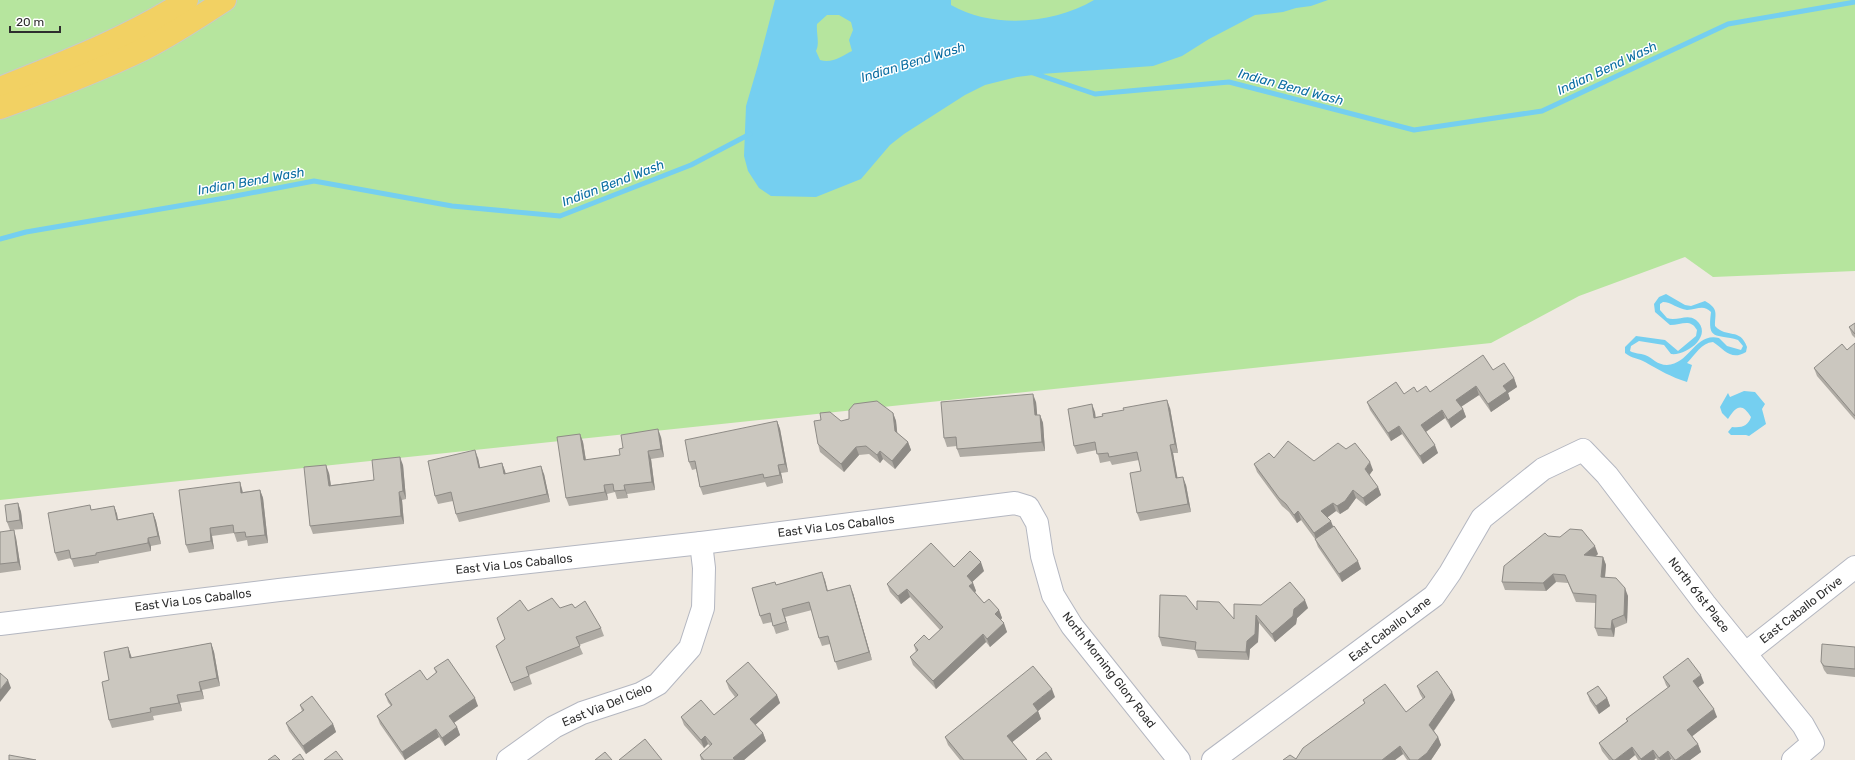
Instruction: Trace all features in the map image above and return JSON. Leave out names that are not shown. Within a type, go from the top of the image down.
[{"type":"main road","points":[[0,88],[102,47],[137,30],[187,0]]},
{"type":"main road","points":[[0,108],[71,82],[110,65],[179,30],[225,0]]},
{"type":"street","name":"North 61st Place","points":[[1583,450],[1607,475],[1705,604],[1803,725],[1813,743],[1794,760]]},
{"type":"street","name":"East Caballo Lane","points":[[1213,760],[1434,596],[1450,573],[1482,518],[1543,469],[1583,450]]},
{"type":"street","name":"East Via Los Caballos","points":[[0,624],[279,590],[701,543],[1015,503],[1028,507]]},
{"type":"street","name":"North Morning Glory Road","points":[[1028,507],[1037,523],[1042,556],[1053,595],[1072,626],[1179,760]]},
{"type":"street","name":"East Via Del Cielo","points":[[508,760],[554,727],[582,713],[640,694],[658,684],[690,648],[703,608],[704,568],[701,543]]},
{"type":"street","name":"East Caballo Drive","points":[[1746,653],[1855,567]]},
{"type":"green space","points":[[0,0],[1855,0],[1855,271],[1713,277],[1685,257],[1579,296],[1491,343],[0,500]]},
{"type":"water","points":[[775,0],[951,0],[951,5],[968,13],[985,18],[1023,20],[1060,14],[1078,8],[1094,0],[1328,0],[1311,6],[1283,12],[1255,15],[1209,39],[1182,56],[1153,66],[1041,74],[1017,77],[985,85],[965,95],[904,134],[890,145],[861,179],[816,197],[771,196],[759,188],[748,171],[744,156],[746,106]],"holes":[[[827,15],[839,15],[851,22],[853,30],[849,40],[852,51],[833,60],[820,60],[816,51],[818,45],[817,24]]]},
{"type":"water","points":[[1666,294],[1685,305],[1691,306],[1705,301],[1712,306],[1716,314],[1715,326],[1724,332],[1741,337],[1747,347],[1746,352],[1732,355],[1713,342],[1705,344],[1687,363],[1692,365],[1687,382],[1670,376],[1628,355],[1625,353],[1625,347],[1636,336],[1665,340],[1678,351],[1696,336],[1697,330],[1692,324],[1685,323],[1670,325],[1655,312],[1654,304],[1659,297]],"holes":[[[1666,302],[1687,310],[1705,308],[1711,312],[1710,328],[1712,332],[1715,335],[1738,340],[1743,346],[1741,350],[1727,346],[1719,338],[1711,337],[1698,344],[1681,360],[1667,365],[1658,363],[1645,355],[1630,351],[1631,346],[1639,341],[1664,345],[1671,354],[1677,354],[1691,348],[1700,338],[1702,332],[1701,326],[1693,318],[1667,318],[1660,310],[1660,304]]]},
{"type":"water","points":[[1744,391],[1755,392],[1765,404],[1762,409],[1766,424],[1749,436],[1731,435],[1728,432],[1732,427],[1744,426],[1751,417],[1745,409],[1739,408],[1734,411],[1728,419],[1722,413],[1720,407],[1728,393],[1730,397]]},
{"type":"building","points":[[1855,323],[1855,334],[1849,327]]},
{"type":"building","points":[[1855,343],[1855,416],[1814,368],[1842,344],[1847,350]]},
{"type":"building","points":[[1483,355],[1493,370],[1504,363],[1514,378],[1503,386],[1507,391],[1488,404],[1476,386],[1456,400],[1463,409],[1448,420],[1442,410],[1421,425],[1435,445],[1420,456],[1399,426],[1388,433],[1367,402],[1396,382],[1404,394],[1414,387],[1417,392],[1426,386],[1430,392]]},
{"type":"building","points":[[1033,394],[1035,415],[1040,415],[1042,442],[957,449],[956,437],[944,438],[941,402]]},
{"type":"building","points":[[1167,400],[1175,444],[1170,445],[1176,478],[1183,477],[1188,504],[1137,513],[1130,473],[1141,471],[1137,452],[1109,457],[1108,453],[1097,454],[1095,442],[1074,446],[1068,409],[1092,404],[1094,418],[1103,416],[1102,414],[1124,410],[1123,408]]},
{"type":"building","points":[[877,401],[893,413],[895,431],[908,442],[892,461],[880,451],[877,455],[866,446],[856,447],[841,464],[818,444],[814,421],[821,420],[820,413],[830,412],[841,421],[849,419],[849,410],[854,404]]},
{"type":"building","points":[[777,421],[785,464],[778,465],[780,475],[764,478],[763,474],[700,487],[695,461],[689,462],[685,440]]},
{"type":"building","points":[[658,429],[661,449],[648,451],[652,482],[624,485],[625,490],[614,491],[613,484],[604,485],[605,492],[566,498],[557,437],[580,434],[584,460],[620,455],[619,449],[623,448],[621,435]]},
{"type":"building","points":[[1288,441],[1314,461],[1338,443],[1346,449],[1355,443],[1370,462],[1365,469],[1378,487],[1363,498],[1353,490],[1345,501],[1337,506],[1333,503],[1321,511],[1331,521],[1314,533],[1298,511],[1294,515],[1286,504],[1279,498],[1254,464],[1269,453],[1274,458]]},
{"type":"building","points":[[475,450],[479,468],[502,463],[504,474],[541,466],[547,494],[456,514],[451,492],[435,496],[428,461]]},
{"type":"building","points":[[400,457],[403,491],[399,492],[401,516],[310,526],[304,467],[326,465],[329,486],[374,480],[372,460]]},
{"type":"building","points":[[240,482],[241,493],[260,490],[265,535],[246,537],[245,532],[234,533],[233,525],[210,528],[211,541],[186,545],[179,490]]},
{"type":"building","points":[[18,503],[20,520],[7,522],[5,505]]},
{"type":"building","points":[[90,505],[91,510],[114,506],[117,520],[153,513],[158,536],[148,538],[148,543],[96,553],[96,555],[71,559],[69,550],[55,553],[48,513]]},
{"type":"building","points":[[1334,526],[1358,561],[1339,574],[1315,539]]},
{"type":"building","points":[[1570,529],[1582,530],[1595,546],[1584,555],[1603,557],[1601,577],[1616,578],[1625,588],[1624,615],[1612,620],[1611,629],[1595,628],[1596,595],[1573,593],[1565,575],[1553,574],[1543,583],[1502,582],[1504,566],[1545,533],[1548,536],[1560,537]]},
{"type":"building","points":[[14,530],[18,562],[0,564],[0,532]]},
{"type":"building","points":[[931,543],[954,567],[970,551],[981,562],[967,576],[973,583],[969,586],[984,603],[989,599],[999,610],[995,614],[1004,623],[987,639],[983,634],[933,681],[910,657],[918,650],[914,645],[924,635],[929,640],[943,627],[907,589],[898,596],[887,584]]},
{"type":"building","points":[[822,572],[827,591],[850,585],[869,652],[835,662],[828,636],[819,638],[809,602],[782,609],[786,622],[773,626],[770,613],[760,616],[752,588],[775,582],[776,585]]},
{"type":"building","points":[[1290,582],[1305,600],[1294,609],[1293,616],[1272,634],[1256,615],[1255,634],[1247,641],[1246,652],[1195,650],[1196,642],[1159,637],[1160,595],[1186,596],[1197,610],[1197,601],[1219,602],[1234,619],[1234,604],[1261,605]]},
{"type":"building","points":[[552,598],[560,608],[572,604],[575,608],[585,601],[601,628],[576,637],[580,646],[526,667],[529,676],[511,683],[496,646],[505,639],[497,618],[520,600],[528,611]]},
{"type":"building","points":[[211,643],[217,678],[199,682],[201,691],[177,695],[179,703],[150,708],[151,712],[109,720],[102,682],[109,680],[104,652],[128,647],[130,658]]},
{"type":"building","points":[[1822,644],[1855,647],[1855,669],[1824,666],[1821,662]]},
{"type":"building","points":[[1688,658],[1701,675],[1693,681],[1714,709],[1687,730],[1698,744],[1676,760],[1668,751],[1659,758],[1653,750],[1641,759],[1632,747],[1613,760],[1599,743],[1628,721],[1626,719],[1670,686],[1663,677]]},
{"type":"building","points":[[448,659],[475,698],[449,716],[457,727],[442,738],[436,729],[402,752],[377,716],[392,705],[385,694],[420,670],[427,680],[437,672],[434,668]]},
{"type":"building","points":[[748,662],[777,695],[750,719],[763,733],[733,758],[735,760],[704,760],[700,755],[712,744],[705,736],[701,740],[681,717],[701,700],[714,715],[738,695],[726,681]]},
{"type":"building","points":[[1033,666],[1052,689],[1033,704],[1038,711],[1007,736],[1027,760],[964,760],[945,737]]},
{"type":"building","points":[[1437,671],[1452,692],[1429,725],[1438,737],[1427,753],[1418,760],[1410,760],[1400,746],[1382,760],[1283,760],[1290,755],[1296,759],[1303,748],[1365,703],[1363,700],[1385,684],[1406,712],[1425,697],[1417,686]]},
{"type":"building","points":[[0,673],[8,680],[0,690]]},
{"type":"building","points":[[1598,686],[1607,698],[1596,706],[1587,693]]},
{"type":"building","points":[[312,696],[333,724],[303,746],[286,723],[304,710],[300,705]]},
{"type":"building","points":[[645,739],[662,760],[619,760]]},
{"type":"building","points":[[336,751],[343,760],[324,760]]},
{"type":"building","points":[[605,752],[612,760],[595,760]]},
{"type":"building","points":[[1046,752],[1052,760],[1036,760]]},
{"type":"building","points":[[300,754],[304,760],[292,760]]},
{"type":"building","points":[[9,755],[36,760],[9,760]]},
{"type":"building","points":[[275,755],[280,760],[268,760]]},
{"type":"waterway","name":"Indian Bend Wash","points":[[1030,72],[1095,94],[1229,82],[1414,130],[1542,111],[1728,24],[1855,2]]},
{"type":"waterway","name":"Indian Bend Wash","points":[[0,239],[26,232],[225,198],[314,181],[452,206],[560,216],[691,165],[750,134]]}]
